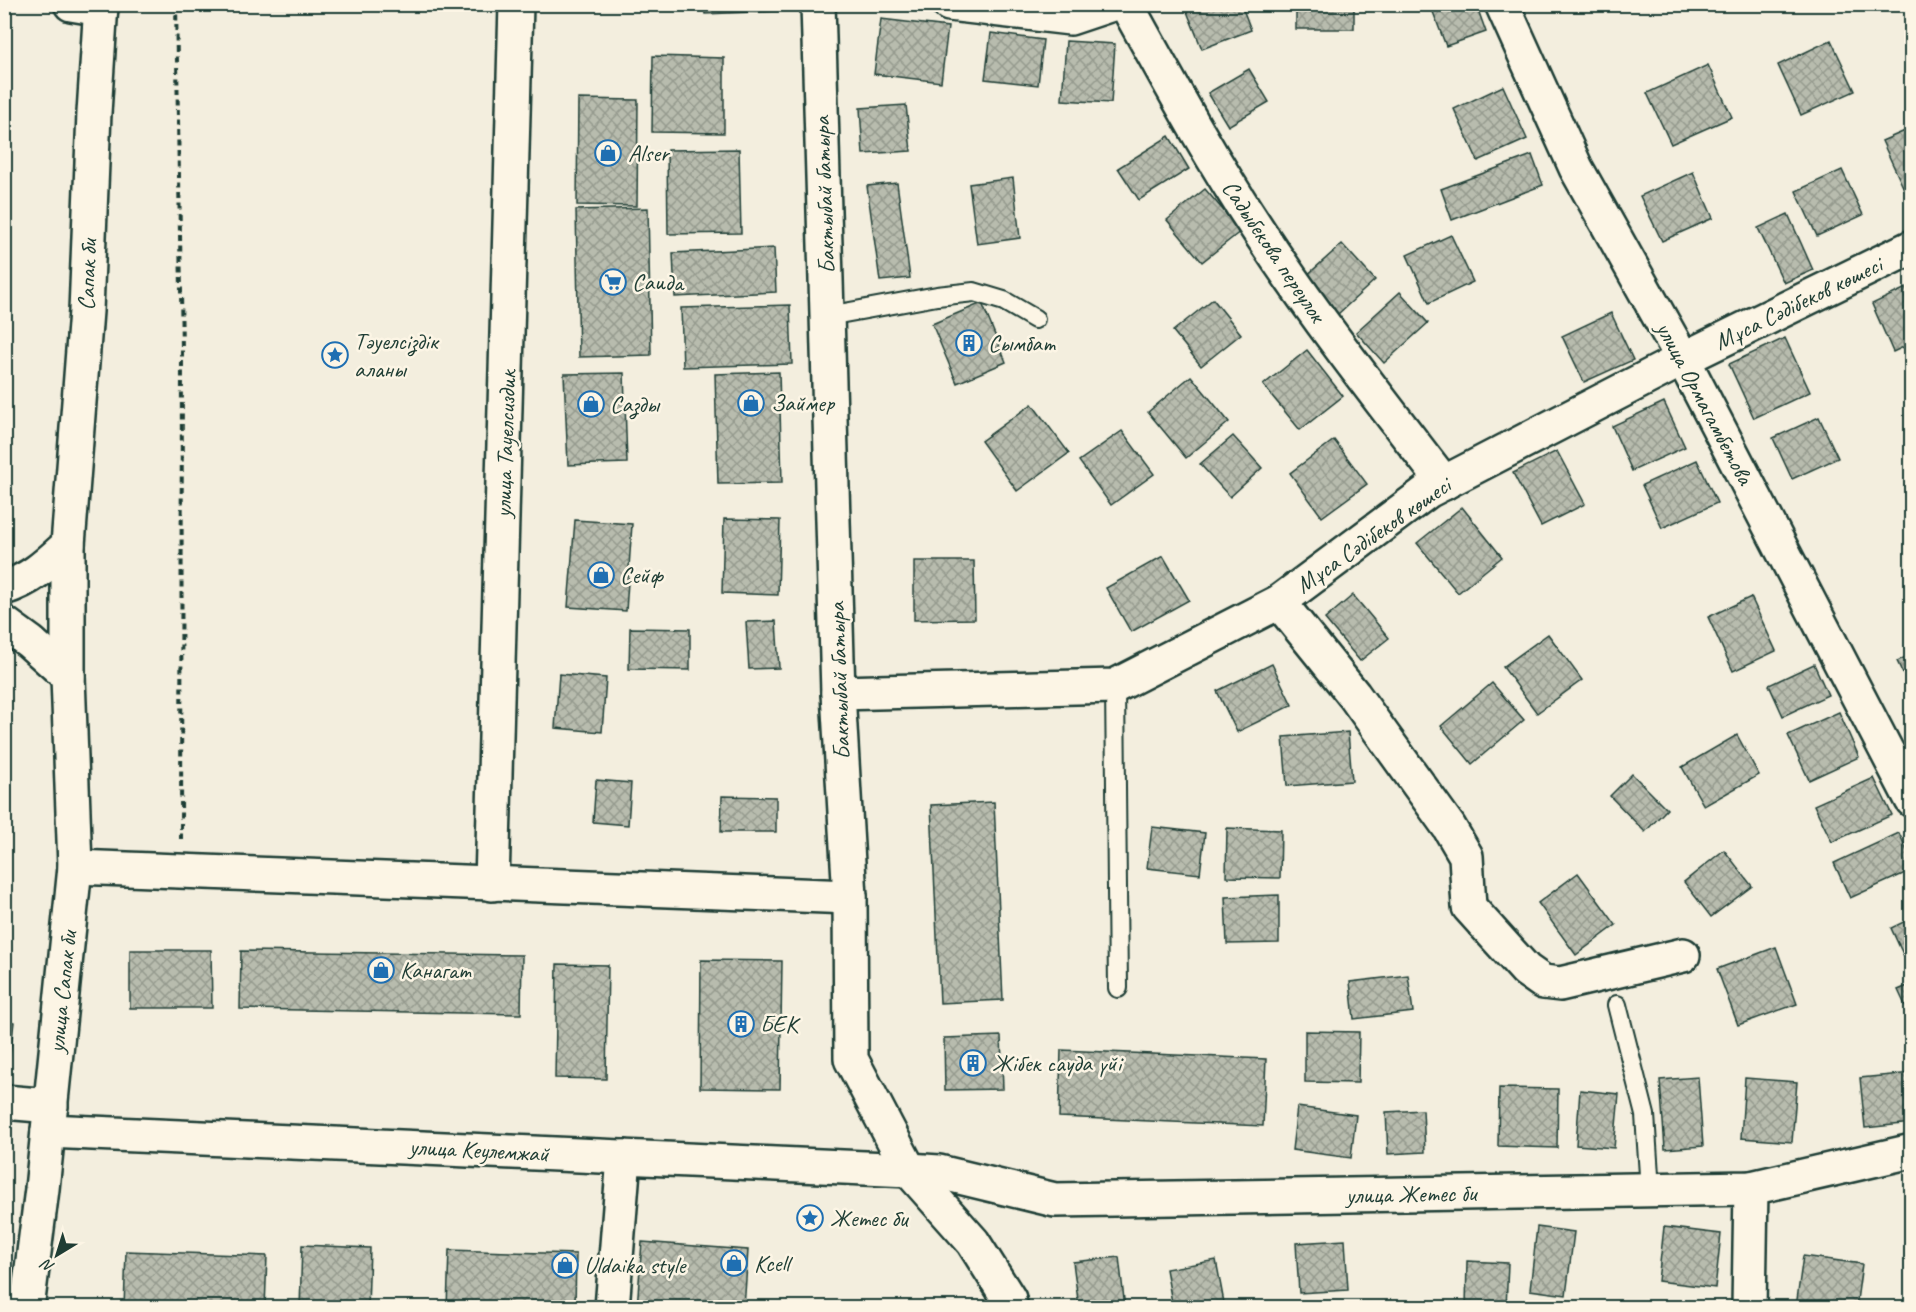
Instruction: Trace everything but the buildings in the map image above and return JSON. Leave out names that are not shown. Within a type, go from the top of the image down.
[{"type":"street","name":"улица Тауелсиздик","points":[[492,884],[516,4]]},
{"type":"street","name":"Бактыбай батыра","points":[[818,4],[838,693],[850,897],[851,1059],[909,1170],[973,1242],[1009,1299],[1011,1308]]},
{"type":"street","points":[[949,4],[1070,18],[1112,4]]},
{"type":"street","name":"Садыбекова переулок","points":[[1126,4],[1207,149],[1260,233],[1319,320],[1444,483]]},
{"type":"street","name":"улица Ормагамбетова","points":[[1502,4],[1576,168],[1683,359],[1911,800]]},
{"type":"street","name":"Сапак би","points":[[68,676],[68,545],[86,311],[94,113],[91,6]]},
{"type":"street","name":"Мұса Сәдібеков көшесі","points":[[838,693],[1114,686],[1279,602],[1428,491],[1683,359],[1911,247]]},
{"type":"street","points":[[4,588],[26,580],[68,545]]},
{"type":"street","points":[[1279,602],[1354,695],[1449,827],[1466,856],[1469,907],[1526,970],[1543,982],[1560,984],[1683,954]]},
{"type":"street","points":[[4,623],[30,642],[68,676]]},
{"type":"street","name":"улица Сапак би","points":[[27,1308],[75,867],[68,676]]},
{"type":"street","points":[[75,867],[850,897]]},
{"type":"street","name":"улица Кеулемжай","points":[[4,1102],[49,1119],[624,1157],[909,1170]]},
{"type":"street","name":"улица Жетес би","points":[[909,1170],[939,1172],[1055,1200],[1650,1190],[1751,1188],[1911,1151]]},
{"type":"street","points":[[612,1308],[624,1157]]},
{"type":"street","points":[[1749,1308],[1751,1188]]},
{"type":"lane","points":[[828,316],[974,291],[1004,301],[1035,319]]},
{"type":"lane","points":[[1114,686],[1118,988]]},
{"type":"lane","points":[[1617,1005],[1645,1115],[1650,1190]]},
{"type":"path","points":[[176,4],[182,349],[181,870]]},
{"type":"place","name":"Alser","points":[[608,153]]},
{"type":"place","name":"Саида","points":[[613,282]]},
{"type":"place","name":"Сымбат","points":[[969,343]]},
{"type":"place","name":"Тәуелсіздік аланы","points":[[335,355]]},
{"type":"place","name":"Займер","points":[[751,403]]},
{"type":"place","name":"Сазды","points":[[591,404]]},
{"type":"place","name":"Сейф","points":[[601,575]]},
{"type":"place","name":"Канагат","points":[[381,970]]},
{"type":"place","name":"БЕК","points":[[741,1024]]},
{"type":"place","name":"Жібек сауда үйі","points":[[973,1063]]},
{"type":"place","name":"Жетес би","points":[[810,1218]]},
{"type":"place","name":"Kcell","points":[[734,1263]]},
{"type":"place","name":"Uldaika style","points":[[565,1265]]}]
